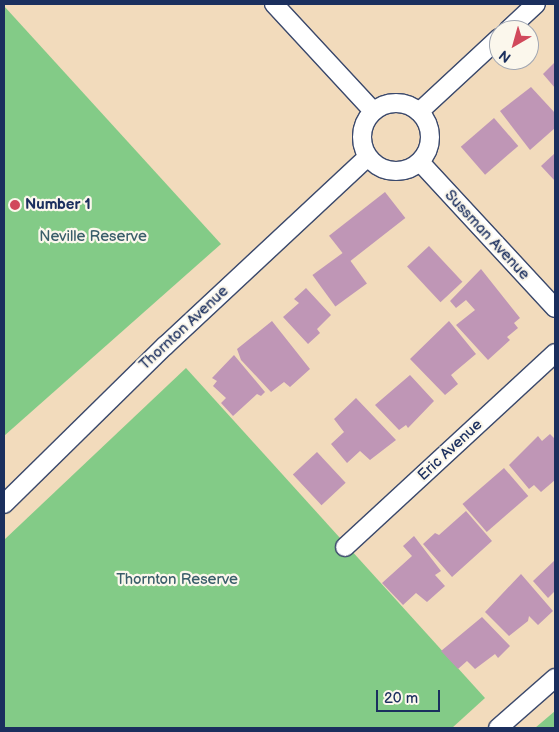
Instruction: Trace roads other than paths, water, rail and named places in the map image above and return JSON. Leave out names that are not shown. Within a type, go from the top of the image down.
[{"type":"street","points":[[274,4],[373,110]]},
{"type":"street","points":[[519,20],[536,4]]},
{"type":"street","points":[[419,112],[489,47]]},
{"type":"street","points":[[392,103],[411,106],[419,112],[430,131],[430,142],[420,162],[410,168],[387,170],[368,157],[362,138],[363,128],[373,110],[392,103]]},
{"type":"street","name":"Thornton Avenue","points":[[4,504],[165,346],[368,157]]},
{"type":"street","name":"Sussman Avenue","points":[[420,162],[555,308]]},
{"type":"street","name":"Eric Avenue","points":[[345,547],[555,353]]},
{"type":"street","points":[[498,728],[555,678]]},
{"type":"place","name":"Number 1","points":[[15,205]]},
{"type":"park label","name":"Neville Reserve","points":[[93,237]]},
{"type":"park label","name":"Thornton Reserve","points":[[177,580]]}]
